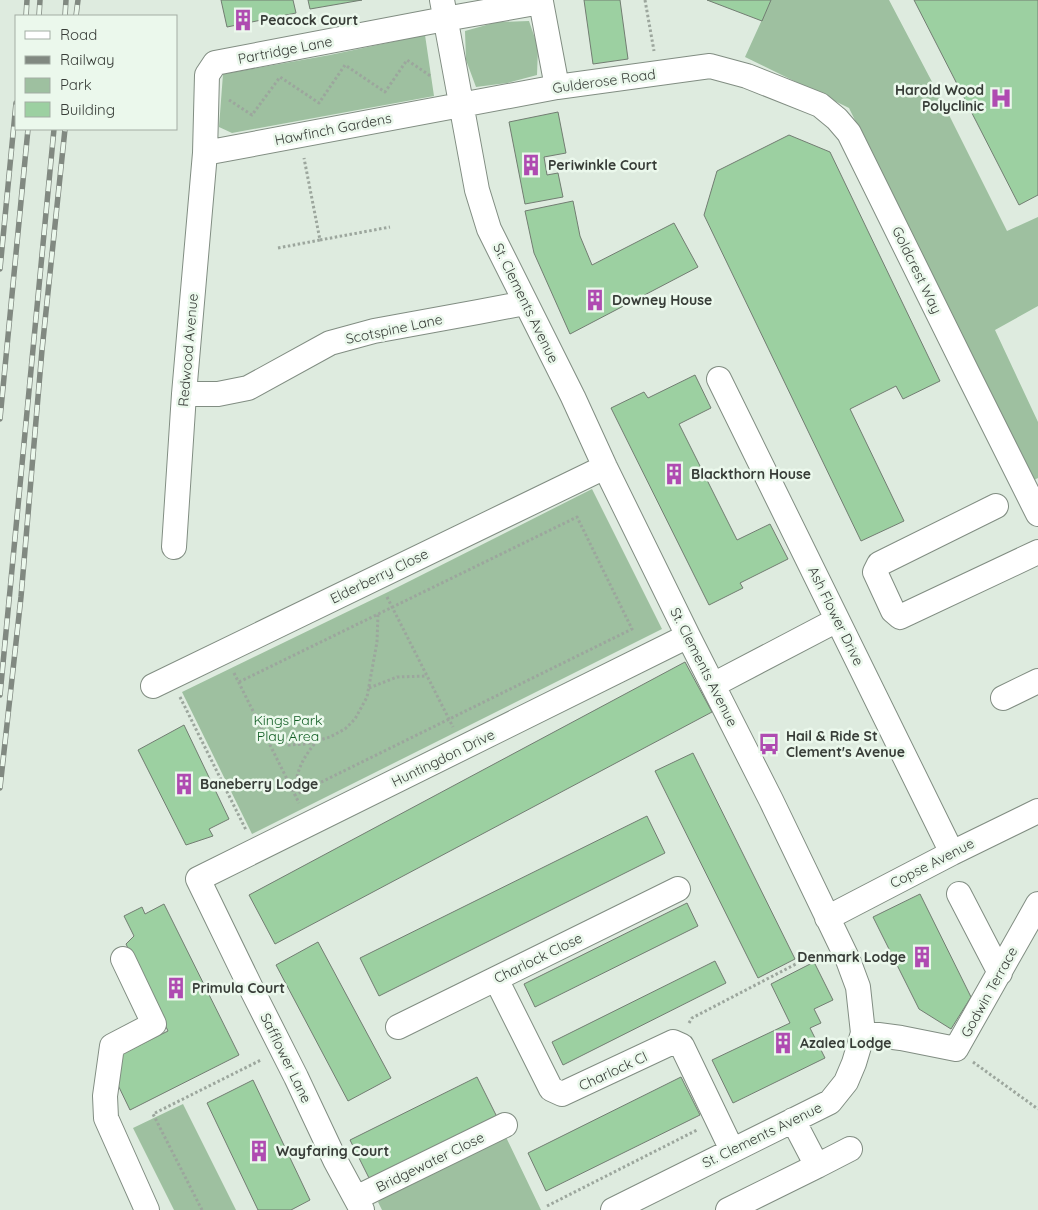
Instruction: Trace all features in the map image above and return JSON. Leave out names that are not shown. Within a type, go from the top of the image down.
[{"type":"street","name":"Partridge Lane","points":[[205,153],[207,75],[216,63],[443,9],[541,1]]},
{"type":"street","points":[[541,1],[557,87]]},
{"type":"street","name":"St. Clements Avenue","points":[[443,9],[477,190],[489,229],[840,941],[858,987],[864,1033],[846,1082],[830,1102],[613,1210]]},
{"type":"street","name":"Gulderose Road","points":[[460,100],[710,66],[747,76]]},
{"type":"street","name":"Goldcrest Way","points":[[747,76],[820,105],[837,119],[849,133],[1038,514]]},
{"type":"street","name":"Hawfinch Gardens","points":[[205,153],[300,136],[460,100]]},
{"type":"street","name":"Redwood Avenue","points":[[174,547],[184,394],[205,153]]},
{"type":"street","name":"Scotspine Lane","points":[[184,394],[218,394],[248,388],[330,343],[374,331],[525,303]]},
{"type":"street","name":"Ash Flower Drive","points":[[719,379],[952,853]]},
{"type":"street","name":"Elderberry Close","points":[[162,682],[605,467]]},
{"type":"street","points":[[996,506],[879,564],[875,572],[893,611],[900,617],[1038,552]]},
{"type":"street","points":[[713,685],[838,620]]},
{"type":"street","name":"Huntingdon Drive","points":[[198,879],[688,636]]},
{"type":"street","points":[[1003,698],[1038,682]]},
{"type":"street","name":"Copse Avenue","points":[[827,918],[1038,811]]},
{"type":"street","name":"Safflower Lane","points":[[198,879],[335,1160],[359,1204]]},
{"type":"street","name":"Charlock Close","points":[[398,1027],[678,889]]},
{"type":"street","points":[[959,894],[1000,973]]},
{"type":"street","name":"Godwin Terrace","points":[[864,1033],[956,1049],[1038,904]]},
{"type":"street","points":[[123,959],[154,1024],[112,1046],[104,1096],[106,1118],[147,1210]]},
{"type":"street","name":"Charlock Cl","points":[[496,979],[550,1089],[562,1094],[674,1042]]},
{"type":"street","points":[[674,1042],[682,1046],[732,1150]]},
{"type":"street","points":[[793,1120],[817,1166]]},
{"type":"street","name":"Bridgewater Close","points":[[359,1204],[505,1125]]},
{"type":"street","points":[[728,1210],[850,1149]]},
{"type":"path","points":[[645,0],[658,73]]},
{"type":"path","points":[[207,85],[252,115],[280,77],[319,103],[345,65],[384,92],[407,60],[460,100]]},
{"type":"path","points":[[300,136],[320,240]]},
{"type":"path","points":[[278,248],[390,227]]},
{"type":"path","points":[[239,682],[577,517],[632,629],[295,795]]},
{"type":"path","points":[[377,577],[464,748]]},
{"type":"path","points":[[265,735],[289,745],[306,744],[316,742],[345,729],[355,719],[367,697],[369,688],[377,642],[378,614]]},
{"type":"path","points":[[224,652],[310,824]]},
{"type":"path","points":[[369,688],[397,677],[427,676]]},
{"type":"path","points":[[162,682],[256,851]]},
{"type":"path","points":[[295,795],[299,768],[306,754],[316,742]]},
{"type":"path","points":[[674,1042],[692,1018],[840,941]]},
{"type":"path","points":[[202,1210],[153,1114],[282,1049]]},
{"type":"path","points":[[956,1049],[1038,1109]]},
{"type":"path","points":[[546,1206],[718,1120]]},
{"type":"green space","points":[[771,0],[889,0],[1007,231],[1038,217],[1038,306],[995,330],[1038,422],[1038,478],[1034,480],[964,343],[849,108],[745,57]]},
{"type":"green space","points":[[529,21],[538,47],[537,75],[507,83],[476,87],[466,60],[465,31],[497,22]]},
{"type":"green space","points":[[425,35],[434,96],[232,133],[219,127],[223,74],[330,55]]},
{"type":"green space","name":"Kings Park Play Area","points":[[592,489],[662,629],[252,834],[182,692],[388,592]]},
{"type":"green space","points":[[183,1104],[236,1210],[174,1210],[133,1128]]},
{"type":"green space","points":[[505,1135],[541,1210],[382,1210],[378,1202],[387,1194]]},
{"type":"building","name":"Peacock Court","points":[[221,0],[293,0],[296,13],[227,27]]},
{"type":"building","points":[[308,0],[362,0],[310,9]]},
{"type":"building","points":[[584,0],[620,0],[628,59],[593,64]]},
{"type":"building","points":[[707,0],[771,0],[762,21]]},
{"type":"building","name":"Harold Wood Polyclinic","points":[[914,0],[1038,0],[1038,195],[1019,205]]},
{"type":"building","name":"Periwinkle Court","points":[[558,112],[566,153],[544,157],[547,175],[558,173],[563,197],[525,204],[509,122]]},
{"type":"building","points":[[789,135],[830,152],[940,381],[903,399],[896,386],[850,409],[904,521],[861,541],[704,215],[717,171]]},
{"type":"building","name":"Downey House","points":[[573,201],[580,236],[592,265],[674,223],[698,267],[570,334],[534,253],[525,211]]},
{"type":"building","name":"Blackthorn House","points":[[695,375],[711,408],[679,424],[737,540],[770,524],[788,559],[740,583],[743,588],[709,605],[611,408],[644,392],[648,398]]},
{"type":"building","points":[[685,662],[712,712],[275,944],[249,895]]},
{"type":"building","name":"Baneberry Lodge","points":[[184,725],[229,819],[209,829],[213,836],[186,845],[138,750]]},
{"type":"building","points":[[693,753],[795,959],[758,978],[655,771]]},
{"type":"building","points":[[647,816],[665,853],[379,996],[360,958]]},
{"type":"building","name":"Denmark Lodge","points":[[920,894],[971,997],[951,1029],[919,1009],[873,917]]},
{"type":"building","points":[[687,903],[698,926],[535,1007],[524,984]]},
{"type":"building","name":"Primula Court","points":[[164,904],[239,1055],[130,1110],[117,1083],[120,1055],[168,1031],[126,944],[134,936],[124,916],[142,907],[145,914]]},
{"type":"building","points":[[318,942],[391,1078],[348,1101],[276,965]]},
{"type":"building","points":[[715,961],[726,983],[563,1065],[552,1042]]},
{"type":"building","name":"Azalea Lodge","points":[[814,962],[833,1000],[814,1009],[821,1023],[810,1028],[825,1058],[733,1103],[712,1060],[790,1023],[771,984]]},
{"type":"building","points":[[477,1077],[497,1117],[370,1180],[350,1140]]},
{"type":"building","points":[[681,1077],[700,1115],[546,1191],[528,1153]]},
{"type":"building","name":"Wayfaring Court","points":[[253,1080],[310,1200],[291,1210],[258,1210],[207,1103]]},
{"type":"railway","points":[[26,15],[27,0]]},
{"type":"railway","points":[[39,15],[40,0]]},
{"type":"railway","points":[[65,15],[66,0]]},
{"type":"railway","points":[[76,15],[78,0]]},
{"type":"railway","points":[[0,269],[15,113]]},
{"type":"railway","points":[[0,419],[28,130]]},
{"type":"railway","points":[[0,695],[54,130]]},
{"type":"railway","points":[[0,788],[21,597],[42,350],[65,130]]},
{"type":"place","name":"Peacock Court","points":[[243,20]]},
{"type":"place","name":"Harold Wood Polyclinic","points":[[1001,98]]},
{"type":"place","name":"Periwinkle Court","points":[[531,165]]},
{"type":"place","name":"Downey House","points":[[595,300]]},
{"type":"place","name":"Blackthorn House","points":[[674,474]]},
{"type":"place","name":"Hail & Ride St Clement's Avenue","points":[[769,744]]},
{"type":"place","name":"Baneberry Lodge","points":[[184,784]]},
{"type":"place","name":"Denmark Lodge","points":[[922,957]]},
{"type":"place","name":"Primula Court","points":[[176,988]]},
{"type":"place","name":"Azalea Lodge","points":[[783,1043]]},
{"type":"place","name":"Wayfaring Court","points":[[259,1151]]}]
